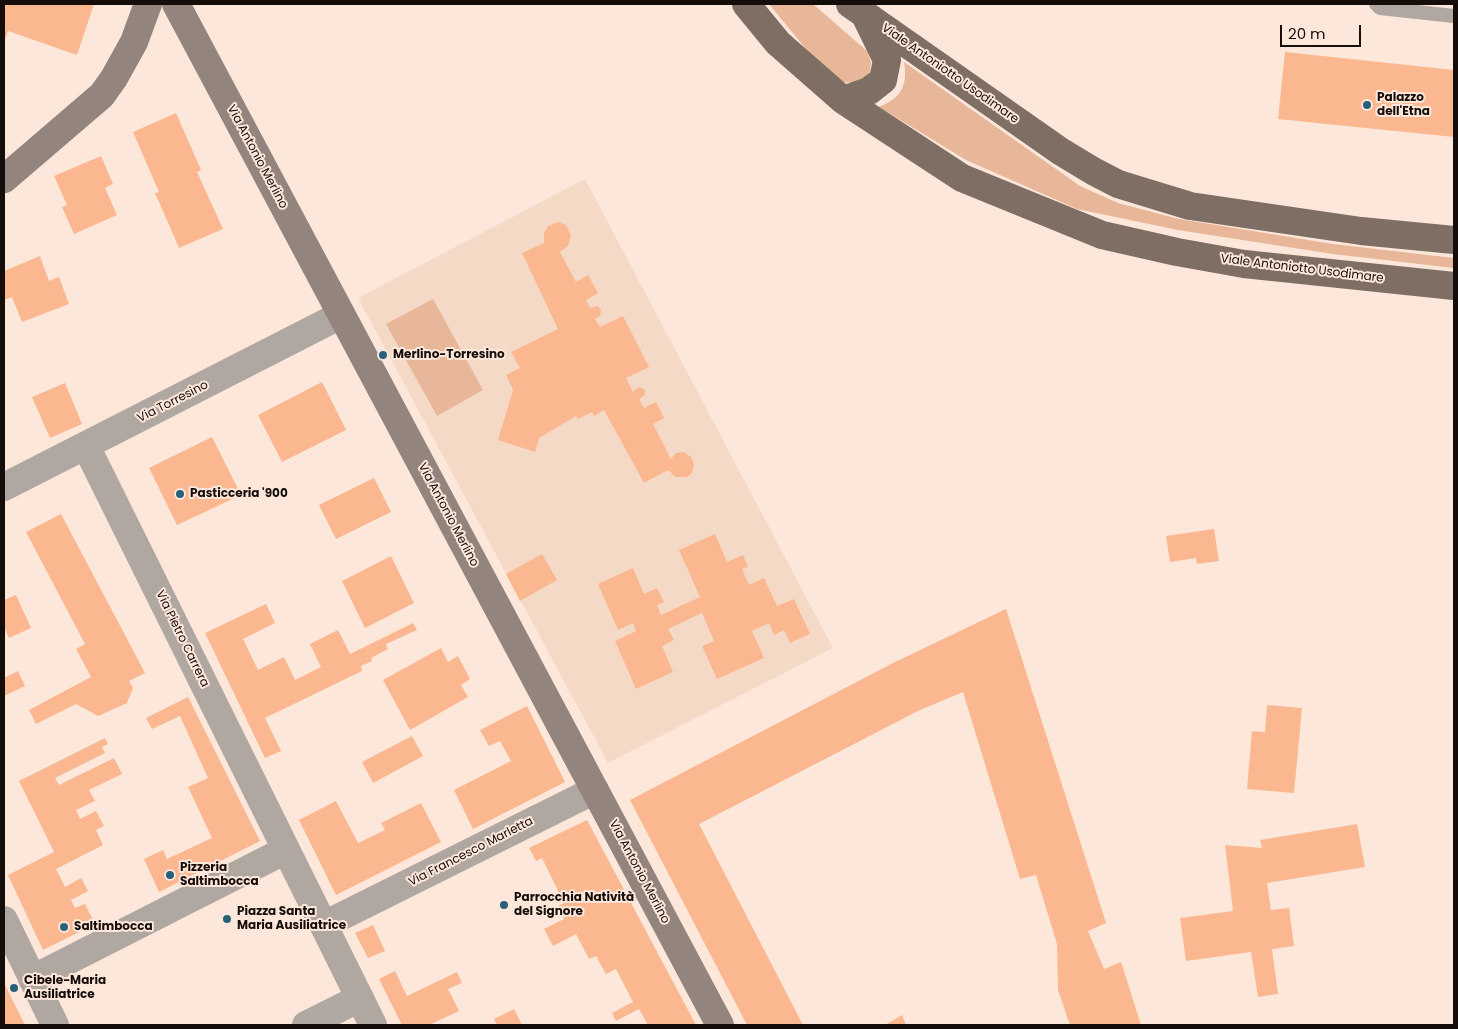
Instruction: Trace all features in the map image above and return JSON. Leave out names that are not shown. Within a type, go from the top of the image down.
[{"type":"main road","points":[[4,179],[102,95],[134,42],[148,4]]},
{"type":"main road","name":"Via Antonio Merlino","points":[[176,4],[720,1025]]},
{"type":"main road","name":"Viale Antoniotto Usodimare","points":[[746,4],[778,43],[843,100],[962,178],[1102,235],[1177,252],[1244,264],[1454,286]]},
{"type":"main road","points":[[843,100],[869,91],[883,80],[887,60],[858,10]]},
{"type":"main road","name":"Viale Antoniotto Usodimare","points":[[858,10],[1060,151],[1093,172],[1118,184],[1190,206],[1361,231],[1454,240]]},
{"type":"street","name":"Via Torresino","points":[[4,487],[341,315]]},
{"type":"street","name":"Via Pietro Carrera","points":[[86,446],[282,841],[335,920],[367,1013]]},
{"type":"street","name":"Via Francesco Marletta","points":[[335,920],[595,790]]},
{"type":"street","points":[[32,978],[282,841]]},
{"type":"street","points":[[4,920],[55,1025]]},
{"type":"street","points":[[306,1025],[367,1013]]},
{"type":"lane","points":[[1376,4],[1380,8],[1454,16]]},
{"type":"shaded area","points":[[769,4],[813,4],[867,51],[871,62],[870,71],[865,78],[855,83],[842,82],[806,49]]},
{"type":"shaded area","points":[[904,62],[1080,186],[1118,203],[1179,219],[1333,244],[1454,258],[1454,268],[1333,254],[1178,230],[1077,209],[966,160],[879,107],[893,100],[901,90],[905,78]]},
{"type":"shaded area","points":[[585,179],[833,648],[608,763],[358,298]]},
{"type":"shaded area","points":[[433,299],[483,390],[437,416],[386,324]]},
{"type":"building","points":[[4,4],[94,4],[77,55],[8,31],[4,42]]},
{"type":"building","name":"Palazzo dell'Etna","points":[[1285,52],[1454,70],[1454,137],[1278,119]]},
{"type":"building","points":[[176,113],[201,170],[197,172],[223,229],[179,248],[155,193],[159,192],[133,132]]},
{"type":"building","points":[[101,156],[113,184],[105,188],[117,215],[74,234],[62,207],[67,205],[54,176]]},
{"type":"building","points":[[558,222],[566,225],[571,236],[568,246],[560,252],[576,282],[588,275],[598,293],[586,300],[590,308],[598,306],[601,310],[600,316],[595,319],[600,327],[623,316],[649,367],[626,378],[633,392],[639,387],[645,390],[645,395],[639,399],[644,408],[656,402],[664,418],[653,424],[671,459],[676,453],[684,452],[691,457],[694,464],[692,473],[687,477],[676,477],[668,470],[644,483],[604,410],[594,416],[592,412],[578,419],[576,416],[539,438],[535,452],[498,440],[513,390],[506,375],[520,368],[511,352],[558,329],[522,253],[544,243],[544,233],[548,226]]},
{"type":"building","points":[[40,256],[49,281],[59,277],[69,304],[22,322],[12,297],[4,300],[4,271]]},
{"type":"building","points":[[322,382],[346,430],[282,462],[258,415]]},
{"type":"building","points":[[65,383],[82,424],[50,438],[32,397]]},
{"type":"building","points":[[212,437],[241,495],[177,525],[149,468]]},
{"type":"building","points":[[374,478],[391,512],[336,539],[319,505]]},
{"type":"building","points":[[61,514],[145,673],[129,681],[133,688],[127,703],[98,716],[76,704],[36,724],[29,710],[91,677],[76,649],[85,644],[26,532]]},
{"type":"building","points":[[1214,529],[1219,561],[1197,564],[1196,558],[1170,562],[1166,536]]},
{"type":"building","points":[[715,534],[727,562],[743,555],[748,567],[742,569],[749,585],[764,578],[777,606],[794,599],[810,634],[790,643],[784,630],[774,635],[769,623],[752,631],[764,658],[717,679],[702,646],[714,641],[702,613],[668,629],[674,640],[662,646],[673,672],[636,689],[615,641],[636,631],[633,623],[618,630],[598,584],[633,568],[644,594],[657,588],[664,602],[657,605],[661,615],[700,597],[679,550]]},
{"type":"building","points":[[542,554],[557,580],[520,601],[506,574]]},
{"type":"building","points":[[391,556],[414,603],[365,628],[342,581]]},
{"type":"building","points":[[16,595],[31,628],[9,638],[4,627],[4,600]]},
{"type":"building","points":[[266,604],[275,623],[243,639],[258,670],[284,657],[295,680],[321,667],[310,644],[338,630],[350,654],[413,623],[417,630],[386,644],[388,649],[371,658],[372,661],[361,666],[362,671],[265,718],[281,751],[265,758],[205,633]]},
{"type":"building","points":[[1006,609],[1106,923],[1088,931],[1104,969],[1121,962],[1141,1025],[1070,1025],[1058,990],[1057,944],[1036,875],[1020,879],[963,692],[920,710],[699,824],[803,1025],[747,1025],[630,800],[895,662]]},
{"type":"building","points":[[441,648],[448,662],[458,656],[470,679],[461,685],[468,697],[410,730],[383,680]]},
{"type":"building","points":[[18,671],[25,686],[4,696],[4,678]]},
{"type":"building","points":[[188,697],[260,841],[159,892],[144,859],[163,850],[167,859],[212,838],[188,787],[208,778],[180,716],[152,729],[146,718]]},
{"type":"building","points":[[1267,705],[1302,708],[1294,793],[1247,789],[1252,731],[1265,732]]},
{"type":"building","points":[[527,706],[565,782],[473,829],[454,790],[511,761],[500,741],[489,746],[480,730]]},
{"type":"building","points":[[412,736],[423,756],[373,783],[362,762]]},
{"type":"building","points":[[105,738],[108,744],[102,747],[105,753],[55,778],[59,785],[114,758],[122,774],[89,790],[95,801],[76,810],[80,819],[96,811],[104,826],[96,830],[103,845],[56,869],[65,887],[81,878],[88,891],[71,900],[75,908],[85,904],[95,924],[43,950],[8,875],[54,852],[19,781]]},
{"type":"building","points":[[336,801],[358,843],[385,830],[381,823],[421,803],[441,842],[336,895],[299,820]]},
{"type":"building","points":[[587,820],[696,1025],[648,1025],[639,1009],[616,1021],[612,1013],[633,1002],[616,969],[606,974],[596,956],[589,959],[576,934],[553,946],[544,929],[564,919],[558,906],[564,903],[542,858],[536,861],[529,848]]},
{"type":"building","points":[[1357,824],[1365,867],[1267,883],[1271,910],[1289,908],[1294,946],[1272,949],[1278,994],[1258,997],[1251,952],[1186,961],[1180,918],[1233,911],[1225,845],[1262,848],[1260,840]]},
{"type":"building","points":[[373,925],[385,951],[368,958],[355,933]]},
{"type":"building","points":[[395,971],[407,996],[457,972],[462,983],[448,989],[459,1011],[429,1025],[402,1025],[379,979]]},
{"type":"building","points":[[4,982],[5,985],[25,1025],[4,1025]]},
{"type":"building","points":[[514,1009],[522,1025],[497,1025],[494,1019]]},
{"type":"building","points":[[902,1015],[906,1025],[885,1025]]},
{"type":"place","name":"Palazzo dell'Etna","points":[[1367,105]]},
{"type":"place","name":"Merlino-Torresino","points":[[383,355]]},
{"type":"place","name":"Pasticceria '900","points":[[180,494]]},
{"type":"place","name":"Pizzeria Saltimbocca","points":[[170,875]]},
{"type":"place","name":"Parrocchia Natività del Signore","points":[[504,905]]},
{"type":"place","name":"Piazza Santa Maria Ausiliatrice","points":[[227,919]]},
{"type":"place","name":"Saltimbocca","points":[[64,927]]},
{"type":"place","name":"Cibele-Maria Ausiliatrice","points":[[14,988]]}]
